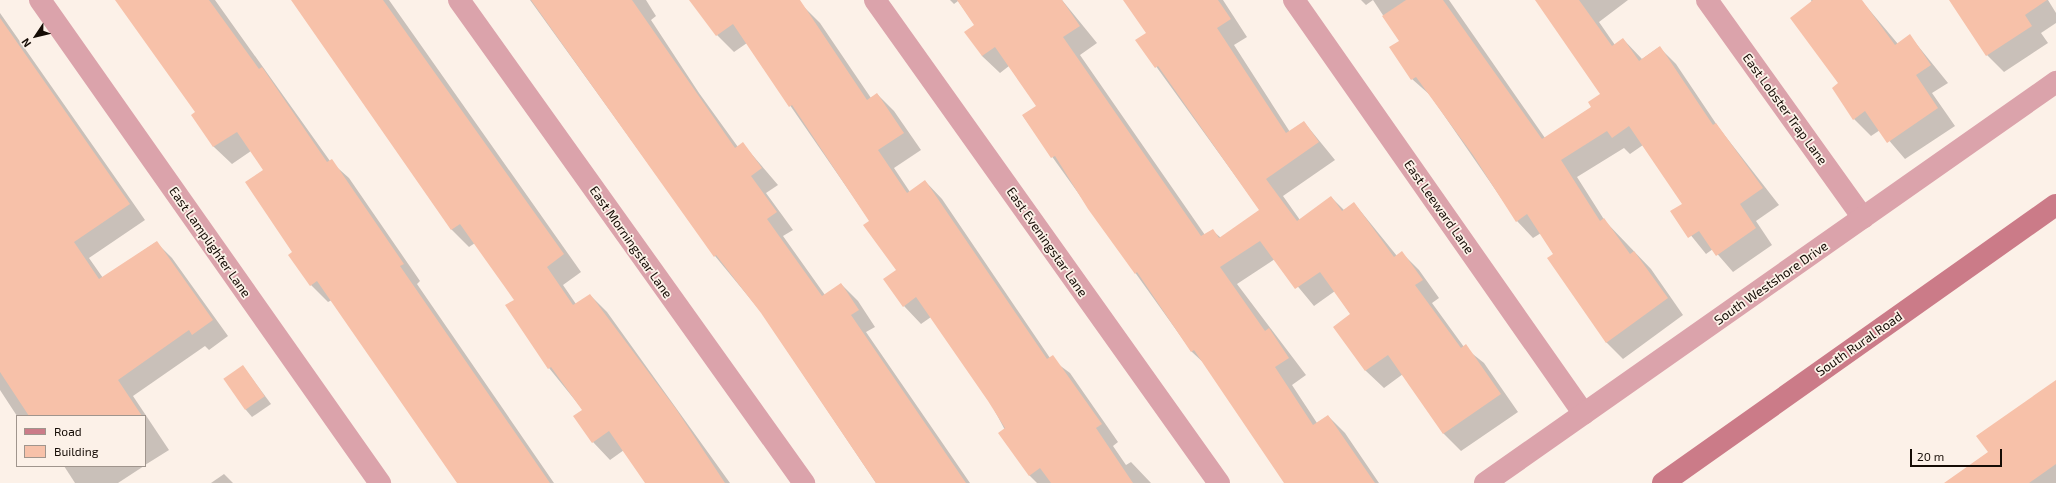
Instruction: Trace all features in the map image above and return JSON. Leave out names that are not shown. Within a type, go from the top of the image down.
[{"type":"main road","name":"South Rural Road","points":[[1663,483],[2056,205]]},
{"type":"street","name":"East Lamplighter Lane","points":[[40,0],[380,483]]},
{"type":"street","name":"East Morningstar Lane","points":[[459,0],[804,483]]},
{"type":"street","name":"East Eveningstar Lane","points":[[875,0],[1219,483]]},
{"type":"street","name":"East Leeward Lane","points":[[1294,0],[1584,414]]},
{"type":"street","name":"East Lobster Trap Lane","points":[[1707,0],[1863,218]]},
{"type":"street","name":"South Westshore Drive","points":[[1485,483],[2056,82]]},
{"type":"building","points":[[115,0],[209,0],[259,69],[262,67],[327,162],[332,159],[404,264],[400,266],[550,483],[457,483],[317,281],[310,286],[288,255],[292,252],[245,182],[263,170],[237,132],[213,147],[191,115],[195,112]]},
{"type":"building","points":[[291,0],[383,0],[564,254],[547,267],[573,305],[590,294],[676,409],[725,483],[645,483],[609,431],[592,443],[573,416],[582,410],[551,367],[548,369],[505,305],[514,300],[460,224],[451,230]]},
{"type":"building","points":[[531,0],[632,0],[735,148],[743,142],[762,168],[751,176],[777,212],[767,219],[822,296],[841,283],[859,310],[851,315],[966,483],[876,483],[761,313],[716,255],[714,257]]},
{"type":"building","points":[[689,0],[800,0],[867,100],[877,93],[904,133],[878,150],[907,193],[925,180],[1047,359],[1053,355],[1102,424],[1096,428],[1133,483],[1051,483],[1040,468],[1029,476],[998,433],[1005,428],[988,401],[916,297],[903,307],[883,279],[896,270],[863,225],[869,221],[792,105],[789,107],[733,24],[716,36]]},
{"type":"building","points":[[957,0],[1062,0],[1080,26],[1063,37],[1201,236],[1213,229],[1219,238],[1259,210],[1158,66],[1155,68],[1135,40],[1146,33],[1123,0],[1218,0],[1231,19],[1217,28],[1286,133],[1304,121],[1319,142],[1266,179],[1297,221],[1331,196],[1342,211],[1354,202],[1394,257],[1402,251],[1423,280],[1415,285],[1461,348],[1466,344],[1501,394],[1443,434],[1388,355],[1365,371],[1333,327],[1350,314],[1320,272],[1295,289],[1260,241],[1220,267],[1265,331],[1269,328],[1289,358],[1275,367],[1313,425],[1328,415],[1375,483],[1284,483],[1194,350],[1191,352],[1137,272],[1135,274],[1088,209],[1055,156],[1051,158],[1022,115],[1036,106],[995,47],[982,56],[964,32],[974,25]]},
{"type":"building","points":[[1406,0],[1443,0],[1542,139],[1591,107],[1588,102],[1600,94],[1535,0],[1579,0],[1612,46],[1623,38],[1639,61],[1660,46],[1713,125],[1716,123],[1763,188],[1740,204],[1756,228],[1716,256],[1699,231],[1688,238],[1670,211],[1682,204],[1629,126],[1612,138],[1607,131],[1561,160],[1600,221],[1604,218],[1630,254],[1634,251],[1668,298],[1606,343],[1547,258],[1553,254],[1527,214],[1516,222],[1473,155],[1416,77],[1411,80],[1389,47],[1399,41],[1382,16]]},
{"type":"building","points":[[1813,0],[1862,0],[1895,45],[1910,34],[1931,65],[1916,75],[1938,108],[1887,143],[1865,111],[1853,120],[1832,88],[1838,83],[1790,18]]},
{"type":"building","points":[[1949,0],[2047,0],[2025,15],[2032,26],[1986,56]]},
{"type":"building","points":[[0,18],[130,204],[74,242],[99,279],[157,241],[213,320],[192,335],[189,330],[118,380],[141,415],[28,415],[0,372]]},
{"type":"building","points":[[243,365],[265,396],[245,410],[223,379]]},
{"type":"building","points":[[2056,380],[2056,464],[2029,483],[1944,483],[1988,452],[1976,436]]}]
